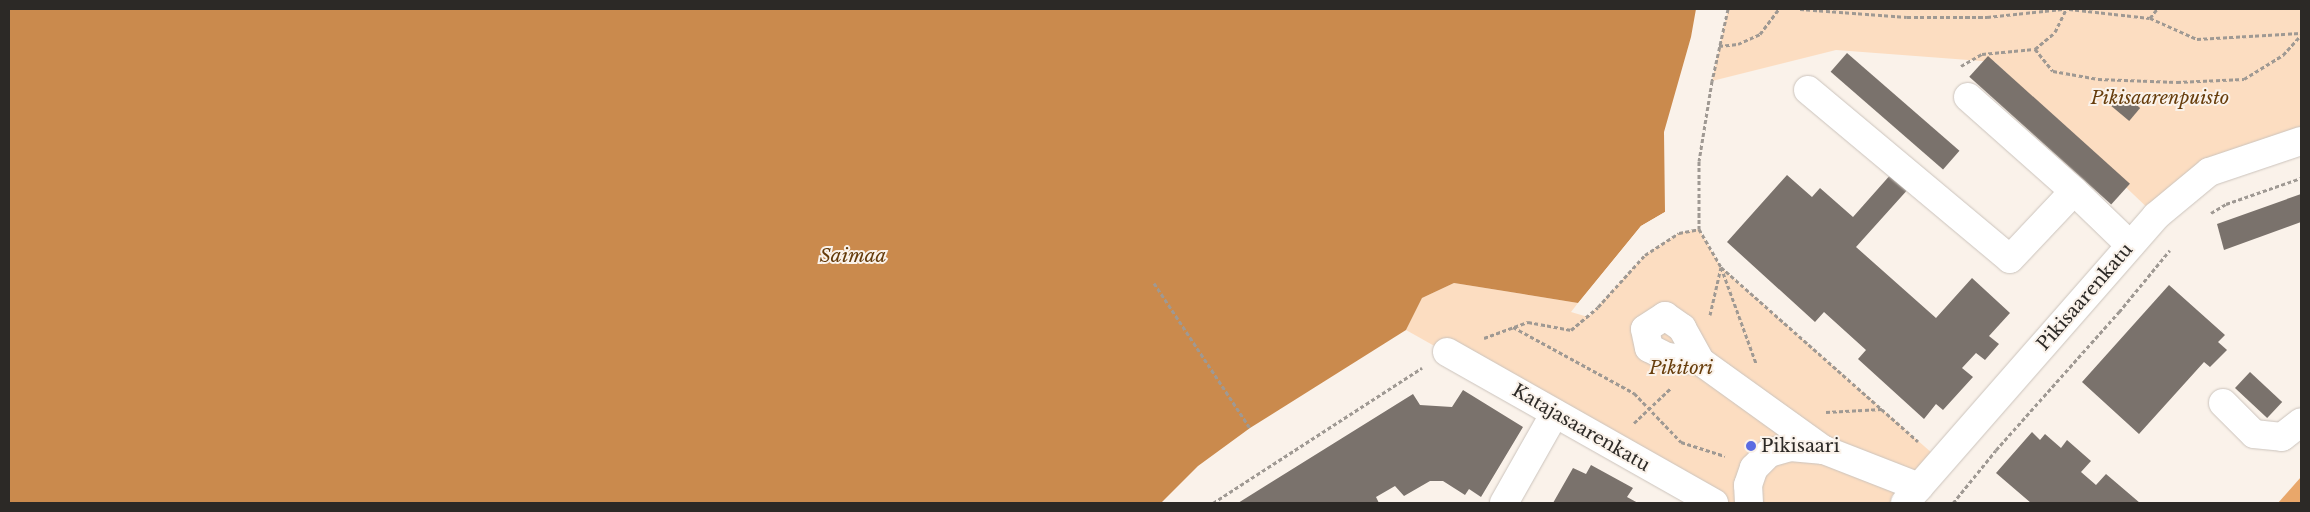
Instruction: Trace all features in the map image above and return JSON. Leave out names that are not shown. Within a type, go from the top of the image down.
[{"type":"street","points":[[1808,90],[2010,259],[2074,191]]},
{"type":"street","points":[[1968,97],[2074,191],[2130,245]]},
{"type":"street","name":"Pikisaarenkatu","points":[[1912,495],[2156,216],[2209,172],[2301,141]]},
{"type":"street","name":"Katajasaarenkatu","points":[[1447,352],[1714,503]]},
{"type":"street","points":[[1700,361],[1824,450],[1912,495]]},
{"type":"street","points":[[2223,403],[2254,434],[2282,436],[2301,422]]},
{"type":"street","points":[[1504,503],[1555,413]]},
{"type":"street","points":[[1749,503],[1747,494],[1750,475],[1764,456],[1790,446],[1824,450]]},
{"type":"path","points":[[1728,9],[1719,46],[1699,161],[1700,229],[1721,267],[1942,461]]},
{"type":"path","points":[[1719,46],[1738,44],[1760,34],[1779,9]]},
{"type":"path","points":[[1800,9],[1907,17],[1988,17],[2066,9],[2150,18],[2198,39],[2301,34]]},
{"type":"path","points":[[1960,67],[1982,54],[2035,49],[2055,32],[2066,9]]},
{"type":"path","points":[[2150,18],[2157,9]]},
{"type":"path","points":[[2035,49],[2053,70],[2098,79],[2177,82],[2244,79],[2283,55],[2301,34]]},
{"type":"path","points":[[2205,217],[2226,204],[2301,178]]},
{"type":"path","points":[[1213,503],[1447,352],[1528,322],[1571,330],[1598,307],[1645,256],[1679,234],[1700,229]]},
{"type":"path","points":[[1953,503],[1996,450],[2119,312],[2172,247]]},
{"type":"path","points":[[1154,283],[1250,428]]},
{"type":"path","points":[[1513,327],[1634,394],[1681,442],[1732,458]]},
{"type":"path","points":[[1824,412],[1882,409]]},
{"type":"green space","name":"Pikisaarenpuisto","points":[[1728,9],[2301,9],[2301,141],[2209,172],[2156,216],[1995,62],[1836,50],[1712,81]]},
{"type":"green space","name":"Pikitori","points":[[1699,229],[1721,267],[1941,461],[1905,503],[1714,503],[1406,330],[1422,298],[1454,283],[1578,303],[1571,312],[1588,317],[1645,255],[1679,233]]},
{"type":"shaded area","points":[[2301,477],[2301,503],[2278,503]]},
{"type":"water","name":"Saimaa","points":[[9,9],[1696,9],[1691,37],[1664,132],[1665,212],[1641,226],[1578,303],[1454,283],[1422,298],[1406,330],[1250,428],[1198,466],[1161,503],[9,503]]},
{"type":"pier","points":[[1665,212],[1666,214],[1642,228],[1580,305],[1576,306],[1641,226]]},
{"type":"building","points":[[1847,53],[1959,151],[1943,170],[1831,72]]},
{"type":"building","points":[[1988,56],[2130,184],[2111,205],[1969,77]]},
{"type":"building","points":[[2121,92],[2140,108],[2129,121],[2110,105]]},
{"type":"building","points":[[1892,173],[1910,187],[1856,247],[1936,318],[1972,278],[2010,313],[1989,336],[1999,344],[1985,360],[1976,353],[1962,368],[1973,377],[1943,410],[1936,404],[1924,419],[1858,359],[1866,350],[1824,312],[1815,322],[1727,242],[1787,175],[1812,197],[1820,188],[1853,217]]},
{"type":"building","points":[[2301,194],[2301,222],[2224,250],[2217,224]]},
{"type":"building","points":[[2169,285],[2225,335],[2218,342],[2227,350],[2210,367],[2204,362],[2139,434],[2082,382]]},
{"type":"building","points":[[2250,372],[2282,402],[2267,418],[2235,388]]},
{"type":"building","points":[[1463,390],[1523,427],[1481,497],[1469,489],[1465,495],[1443,481],[1430,481],[1404,496],[1395,486],[1376,497],[1379,503],[1238,503],[1413,394],[1420,405],[1452,407]]},
{"type":"building","points":[[2032,432],[2040,440],[2045,434],[2061,448],[2067,440],[2091,461],[2081,472],[2096,485],[2106,474],[2140,503],[2031,503],[1996,473]]},
{"type":"building","points":[[1591,465],[1633,488],[1627,497],[1638,503],[1553,503],[1573,468],[1586,474]]},
{"type":"place","name":"Pikisaari","points":[[1751,446]]}]
